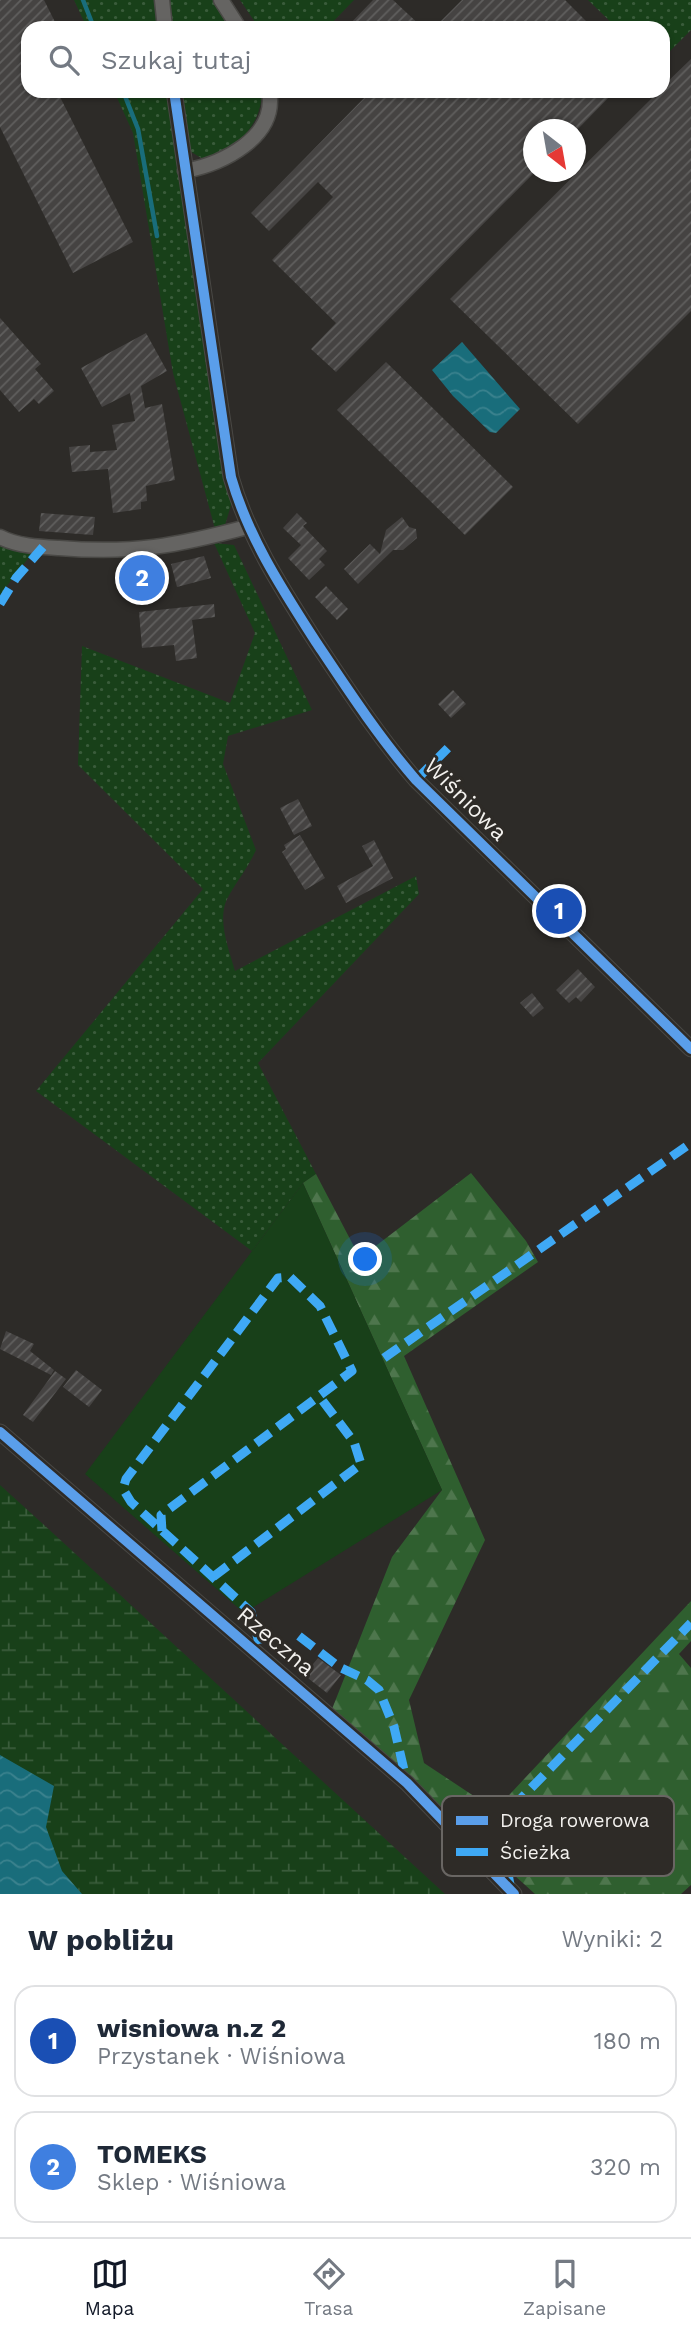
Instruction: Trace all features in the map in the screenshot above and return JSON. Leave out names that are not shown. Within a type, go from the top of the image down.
[{"type":"street","points":[[162,0],[165,21]]},
{"type":"street","points":[[221,0],[234,21]]},
{"type":"street","name":"Wiśniowa","points":[[175,98],[230,477],[247,527],[362,713],[401,763],[691,1049]]},
{"type":"street","points":[[185,171],[215,164],[243,146],[269,115],[270,98]]},
{"type":"street","points":[[0,537],[9,542],[48,547],[127,551],[168,547],[247,527]]},
{"type":"street","name":"Rzeczna","points":[[0,1432],[407,1783],[442,1819]]},
{"type":"street","name":"Rzeczna","points":[[497,1876],[514,1894]]},
{"type":"green space","points":[[74,0],[155,0],[158,21],[84,21]]},
{"type":"green space","points":[[169,0],[215,0],[228,21],[172,21]]},
{"type":"green space","points":[[240,0],[354,0],[334,21],[254,21]]},
{"type":"green space","points":[[588,0],[691,0],[691,30],[670,51],[670,21],[610,21]]},
{"type":"green space","points":[[117,98],[169,98],[223,473],[232,502],[225,525],[215,529],[173,373],[133,133]]},
{"type":"green space","points":[[181,98],[261,98],[252,125],[236,144],[215,156],[203,159],[188,150]]},
{"type":"green space","points":[[0,541],[33,552],[0,595]]},
{"type":"green space","points":[[214,543],[234,545],[312,710],[228,736],[223,764],[256,850],[224,907],[225,935],[235,971],[416,876],[419,894],[258,1063],[316,1174],[303,1183],[252,1251],[36,1091],[203,889],[78,765],[82,646],[230,703],[255,633]]},
{"type":"green space","points":[[471,1173],[526,1241],[538,1262],[404,1356],[485,1540],[409,1700],[424,1763],[474,1796],[442,1796],[442,1809],[332,1709],[392,1557],[442,1490],[303,1183],[316,1174],[360,1258]]},
{"type":"green space","points":[[303,1183],[442,1490],[244,1613],[85,1474]]},
{"type":"green space","points":[[0,1485],[43,1524],[445,1894],[0,1894]]},
{"type":"green space","points":[[691,1601],[691,1641],[679,1654],[691,1668],[691,1885],[681,1894],[535,1894],[515,1876],[674,1876],[674,1796],[508,1796]]},
{"type":"water","points":[[462,342],[520,409],[496,433],[490,432],[453,396],[432,370]]},
{"type":"water","points":[[0,1755],[54,1786],[46,1827],[62,1871],[82,1894],[0,1894]]},
{"type":"building","points":[[0,0],[44,0],[54,21],[21,21],[21,98],[61,98],[133,242],[73,273],[0,127]]},
{"type":"building","points":[[373,0],[393,0],[416,21],[353,21]]},
{"type":"building","points":[[462,0],[565,0],[586,21],[441,21]]},
{"type":"building","points":[[691,59],[691,311],[578,424],[450,299],[568,182],[586,182],[586,164],[652,98],[670,98],[670,79]]},
{"type":"building","points":[[364,98],[608,98],[586,121],[523,119],[525,182],[336,372],[311,349],[336,323],[272,260],[333,197],[318,182],[269,231],[251,213]]},
{"type":"building","points":[[0,318],[41,364],[35,369],[54,391],[39,404],[34,399],[19,412],[0,390]]},
{"type":"building","points":[[146,333],[167,371],[141,386],[145,408],[162,404],[175,480],[146,486],[147,501],[141,502],[141,509],[113,513],[108,469],[72,472],[69,447],[90,445],[90,452],[117,450],[112,425],[135,421],[130,393],[102,407],[81,368]]},
{"type":"building","points":[[386,362],[513,487],[465,535],[337,410]]},
{"type":"building","points":[[41,513],[95,517],[93,535],[39,531]]},
{"type":"building","points":[[297,513],[307,523],[303,526],[327,551],[319,559],[325,565],[309,580],[288,558],[301,545],[283,528]]},
{"type":"building","points":[[402,517],[409,527],[416,529],[417,538],[403,550],[393,550],[358,584],[344,569],[370,544],[380,554],[386,530]]},
{"type":"building","points":[[204,556],[211,578],[177,587],[171,564]]},
{"type":"building","points":[[326,586],[348,609],[337,620],[315,597]]},
{"type":"building","points":[[214,604],[215,617],[192,620],[197,658],[176,661],[174,645],[142,648],[139,612]]},
{"type":"building","points":[[453,690],[466,704],[451,718],[438,704]]},
{"type":"building","points":[[298,799],[312,826],[294,835],[280,808]]},
{"type":"building","points":[[300,835],[325,878],[305,890],[282,852],[286,849],[284,845]]},
{"type":"building","points":[[374,840],[393,878],[346,903],[337,886],[373,866],[362,846]]},
{"type":"building","points":[[578,969],[595,987],[581,1002],[576,997],[569,1003],[556,990]]},
{"type":"building","points":[[532,993],[544,1008],[533,1017],[520,1003]]},
{"type":"building","points":[[6,1331],[34,1344],[30,1351],[54,1370],[51,1375],[0,1349]]},
{"type":"building","points":[[76,1370],[102,1390],[89,1407],[63,1387]]},
{"type":"building","points":[[55,1371],[66,1379],[33,1422],[23,1415]]},
{"type":"building","points":[[318,1658],[341,1675],[327,1693],[304,1675]]},
{"type":"waterway","points":[[83,0],[91,21]]},
{"type":"waterway","points":[[126,98],[138,129],[157,236]]},
{"type":"marked path","points":[[0,604],[16,578],[43,547]]},
{"type":"marked path","points":[[416,780],[451,745]]},
{"type":"marked path","points":[[384,1358],[691,1143]]},
{"type":"marked path","points":[[162,1531],[161,1515],[352,1371],[320,1306],[290,1277],[278,1278],[126,1479],[123,1489],[131,1502],[251,1612],[263,1658]]},
{"type":"marked path","points":[[213,1577],[361,1464],[354,1442],[319,1396]]},
{"type":"marked path","points":[[523,1796],[691,1623]]},
{"type":"marked path","points":[[299,1636],[339,1667],[367,1680],[379,1690],[394,1727],[407,1783]]},
{"type":"marked path","points":[[508,1876],[510,1885]]},
{"type":"cycle path","points":[[175,98],[231,477],[256,542],[303,622],[352,695],[416,780],[691,1049]]},
{"type":"cycle path","points":[[0,1432],[407,1783],[442,1819]]},
{"type":"cycle path","points":[[497,1876],[514,1894]]},
{"type":"place","name":"TOMEKS","points":[[142,578]]},
{"type":"place","name":"wisniowa n.z 2","points":[[559,911]]}]
